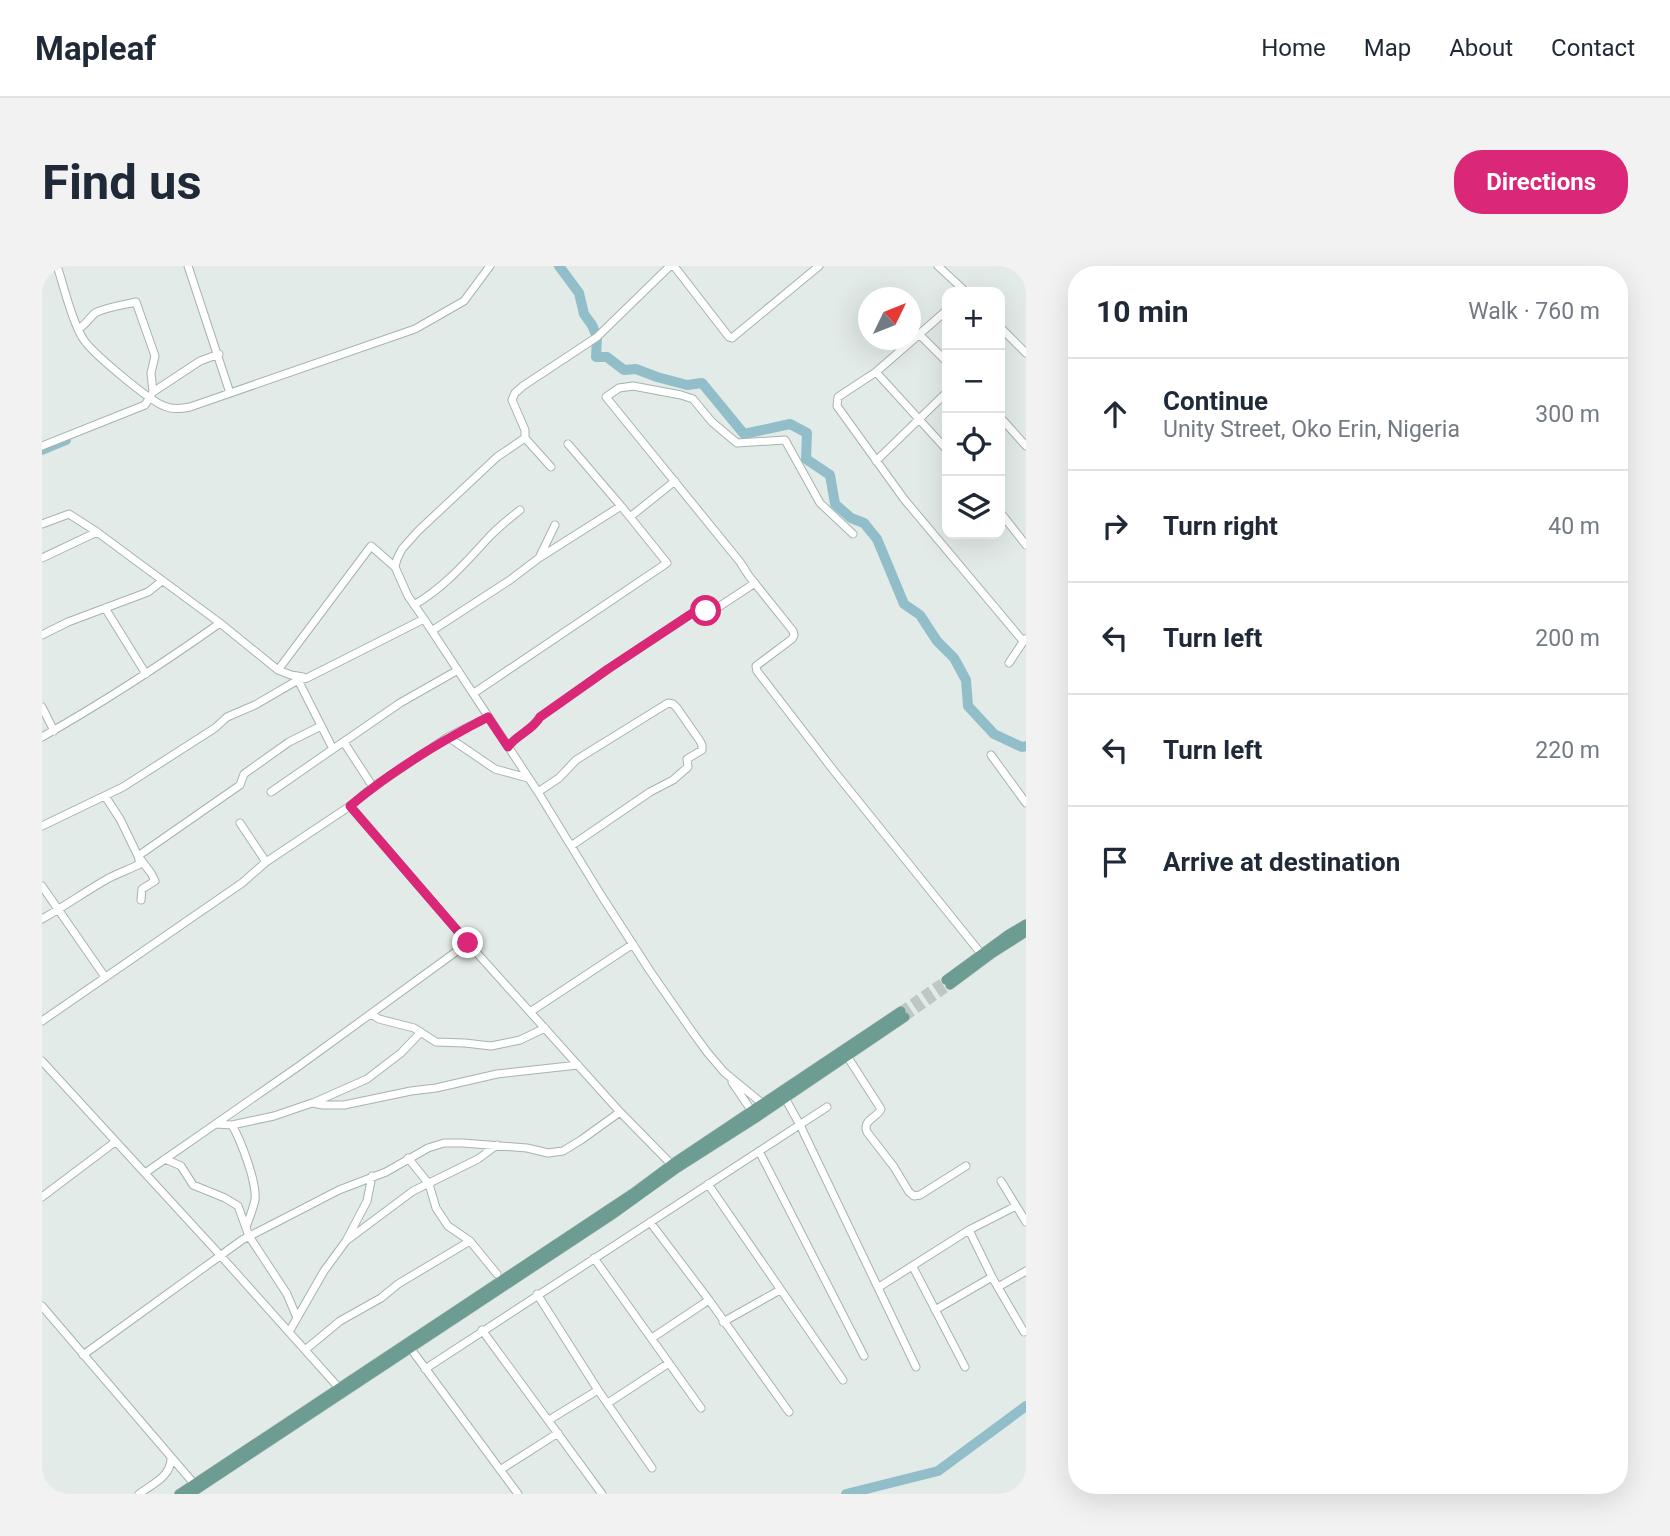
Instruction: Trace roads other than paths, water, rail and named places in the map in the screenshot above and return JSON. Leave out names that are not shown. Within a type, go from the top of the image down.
[{"type":"main road","points":[[983,957],[1009,933],[1026,924]]},
{"type":"main road","points":[[948,982],[983,957],[1026,932]]},
{"type":"main road","points":[[194,1489],[339,1388],[633,1193],[785,1098],[903,1014],[763,1104],[754,1115]]},
{"type":"main road","points":[[178,1494],[194,1489],[411,1349],[612,1215],[674,1167]]},
{"type":"street","points":[[57,266],[85,344],[153,398],[173,409],[182,409],[415,329],[464,301],[490,266]]},
{"type":"street","points":[[188,266],[230,393]]},
{"type":"street","points":[[551,467],[525,438],[525,429],[512,401],[515,393],[599,335],[672,266],[732,338],[820,266]]},
{"type":"street","points":[[940,267],[961,287]]},
{"type":"street","points":[[78,329],[86,325],[93,314],[136,302],[155,356],[151,373],[153,398]]},
{"type":"street","points":[[921,334],[942,315]]},
{"type":"street","points":[[1005,332],[1026,354]]},
{"type":"street","points":[[921,336],[942,357]]},
{"type":"street","points":[[902,350],[876,372],[838,397],[839,410],[913,510],[1024,640],[1009,663]]},
{"type":"street","points":[[42,446],[145,405],[201,361],[218,355]]},
{"type":"street","points":[[876,372],[942,445]]},
{"type":"street","points":[[853,534],[820,503],[785,440],[737,443],[712,422],[693,399],[681,395],[633,386],[619,388],[606,397],[789,625],[794,635],[792,639],[756,666],[757,671],[983,957]]},
{"type":"street","points":[[877,461],[942,397]]},
{"type":"street","points":[[1005,423],[1026,446]]},
{"type":"street","points":[[395,568],[402,550],[418,531],[497,457],[525,438]]},
{"type":"street","points":[[474,693],[667,563],[568,444]]},
{"type":"street","points":[[630,517],[675,481]]},
{"type":"street","points":[[433,630],[621,506]]},
{"type":"street","points":[[414,605],[431,596],[449,580],[520,510]]},
{"type":"street","points":[[42,524],[69,514],[220,623],[278,670],[307,678]]},
{"type":"street","points":[[1005,518],[1026,545]]},
{"type":"street","points":[[539,558],[555,525]]},
{"type":"street","points":[[42,558],[97,532]]},
{"type":"street","points":[[278,670],[371,546],[395,568],[408,596],[529,778],[632,944],[754,1115]]},
{"type":"street","points":[[42,635],[68,622],[148,592],[162,581]]},
{"type":"street","points":[[508,747],[519,735],[535,726],[540,717],[630,654],[697,610],[714,610],[755,583]]},
{"type":"street","points":[[105,608],[146,674]]},
{"type":"street","points":[[42,826],[105,796],[162,763],[228,717],[424,619]]},
{"type":"street","points":[[42,737],[96,707],[220,623]]},
{"type":"street","points":[[271,792],[400,703],[458,670]]},
{"type":"street","points":[[298,680],[333,749]]},
{"type":"street","points":[[538,792],[559,778],[576,760],[668,703],[677,708],[700,741],[702,750],[687,760],[688,767],[673,780],[650,792],[571,846]]},
{"type":"street","points":[[42,707],[54,730]]},
{"type":"street","points":[[42,1021],[242,883],[266,862],[350,806],[373,787],[448,737],[488,717]]},
{"type":"street","points":[[138,856],[240,785],[244,774],[289,742],[321,726]]},
{"type":"street","points":[[448,737],[495,769],[529,778]]},
{"type":"street","points":[[342,743],[373,787]]},
{"type":"street","points":[[990,755],[1026,803]]},
{"type":"street","points":[[105,796],[155,881],[142,889],[141,900]]},
{"type":"street","points":[[350,806],[468,943],[620,1112],[674,1167]]},
{"type":"street","points":[[240,822],[266,862]]},
{"type":"street","points":[[42,919],[106,880],[137,866],[140,864],[138,856]]},
{"type":"street","points":[[42,886],[105,977]]},
{"type":"street","points":[[145,1173],[468,943]]},
{"type":"street","points":[[530,1012],[632,944]]},
{"type":"street","points":[[371,1014],[379,1019],[414,1028],[436,1042],[491,1046],[520,1040],[545,1028]]},
{"type":"street","points":[[216,1124],[232,1125],[274,1116],[367,1079],[401,1053],[421,1032]]},
{"type":"street","points":[[847,1056],[881,1109],[866,1124],[867,1132],[909,1192],[914,1196],[920,1195],[966,1166]]},
{"type":"street","points":[[42,1061],[339,1388]]},
{"type":"street","points":[[312,1103],[344,1105],[497,1074],[578,1065]]},
{"type":"street","points":[[730,1078],[763,1104]]},
{"type":"street","points":[[785,1098],[916,1367]]},
{"type":"street","points":[[425,1369],[827,1107]]},
{"type":"street","points":[[83,1355],[249,1236],[339,1189],[386,1172],[428,1148],[444,1143],[498,1145],[548,1153],[563,1151],[620,1112]]},
{"type":"street","points":[[232,1125],[253,1183],[255,1199],[246,1227]]},
{"type":"street","points":[[45,1195],[116,1142]]},
{"type":"street","points":[[346,1241],[413,1191],[478,1159],[498,1145]]},
{"type":"street","points":[[758,1151],[864,1356]]},
{"type":"street","points":[[408,1158],[429,1184],[436,1208],[448,1226],[470,1241],[497,1274]]},
{"type":"street","points":[[165,1159],[181,1166],[193,1185],[238,1206],[249,1236],[287,1294],[297,1318]]},
{"type":"street","points":[[289,1332],[324,1271],[346,1241],[367,1201],[372,1176]]},
{"type":"street","points":[[1001,1181],[1026,1222]]},
{"type":"street","points":[[708,1184],[843,1380]]},
{"type":"street","points":[[879,1287],[969,1230],[1016,1206]]},
{"type":"street","points":[[650,1222],[789,1412]]},
{"type":"street","points":[[969,1230],[1024,1332]]},
{"type":"street","points":[[304,1350],[340,1321],[470,1241]]},
{"type":"street","points":[[594,1258],[701,1408]]},
{"type":"street","points":[[913,1266],[965,1367]]},
{"type":"street","points":[[998,1287],[1026,1271]]},
{"type":"street","points":[[935,1310],[992,1277]]},
{"type":"street","points":[[723,1322],[780,1290]]},
{"type":"street","points":[[537,1294],[652,1468]]},
{"type":"street","points":[[652,1338],[709,1300]]},
{"type":"street","points":[[42,1306],[171,1457],[194,1489]]},
{"type":"street","points":[[482,1330],[602,1494]]},
{"type":"street","points":[[411,1349],[517,1494]]},
{"type":"street","points":[[608,1403],[669,1363]]},
{"type":"street","points":[[549,1420],[598,1390]]},
{"type":"street","points":[[500,1470],[558,1433]]},
{"type":"street","points":[[139,1494],[165,1476],[171,1467],[171,1457]]},
{"type":"waterway","points":[[559,266],[579,293],[584,314],[597,337],[596,357],[607,357],[624,370],[636,369],[687,385],[702,383],[744,434],[790,424],[807,433],[806,459],[830,475],[835,504],[851,518],[864,523],[877,539],[904,604],[920,615],[937,641],[954,658],[966,680],[968,706],[994,734],[1022,747],[1026,746]]},
{"type":"waterway","points":[[42,450],[66,440]]},
{"type":"waterway","points":[[846,1494],[938,1471],[1026,1406]]},
{"type":"tunnel","points":[[901,1011],[946,980]]},
{"type":"tunnel","points":[[905,1017],[950,985]]}]
